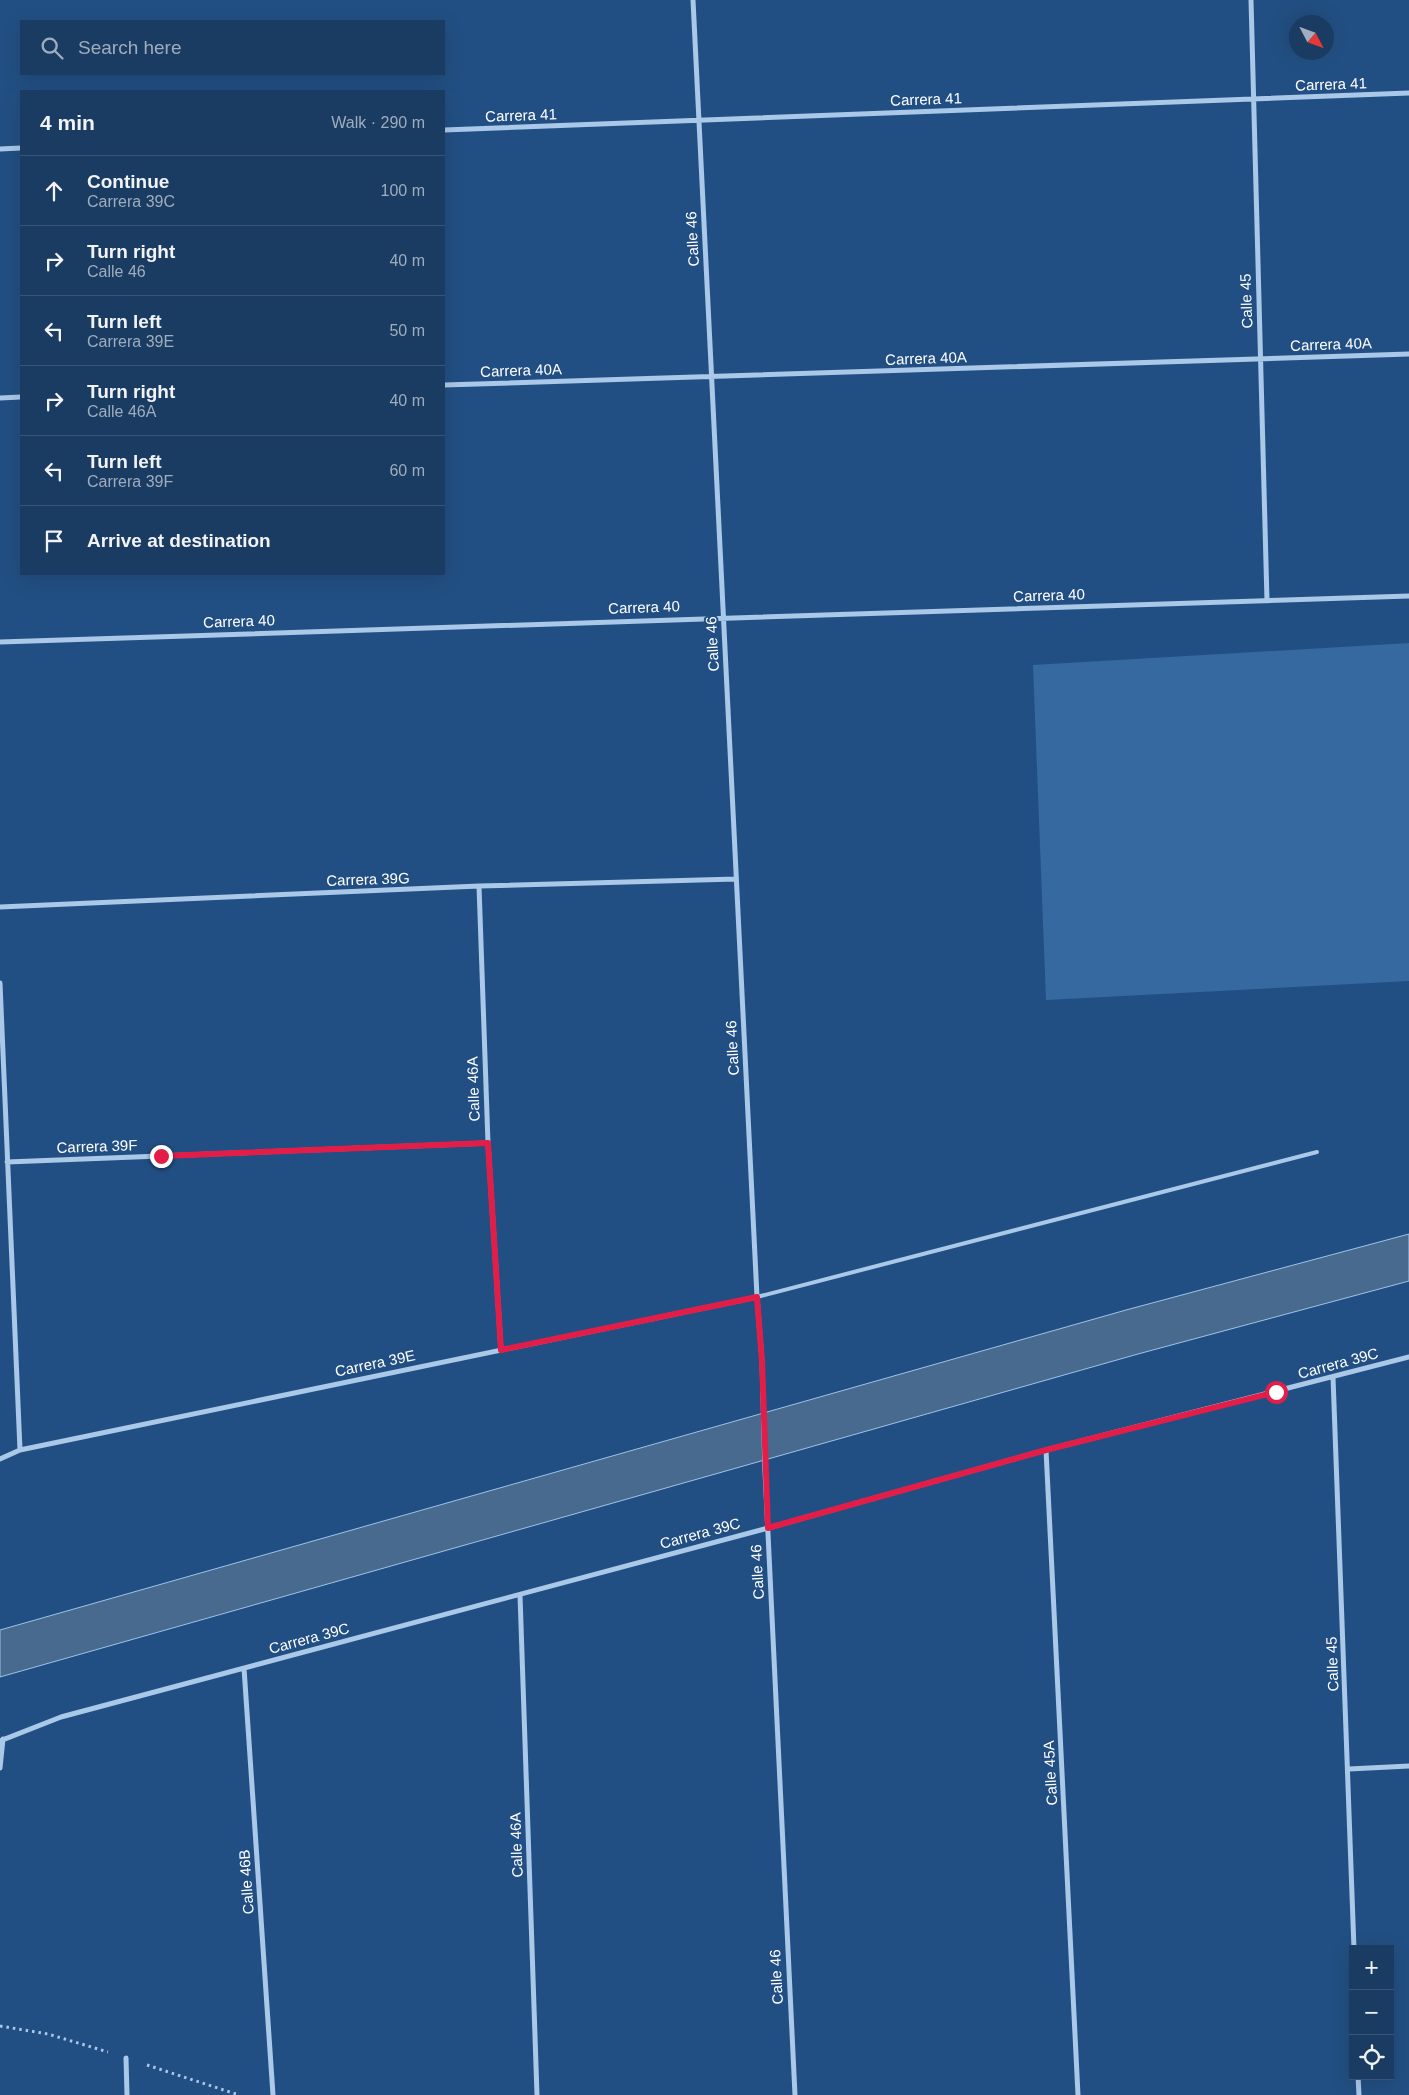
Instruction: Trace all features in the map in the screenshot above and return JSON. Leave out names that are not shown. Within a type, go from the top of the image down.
[{"type":"street","name":"Calle 46","points":[[693,0],[757,1297],[762,1361],[764,1471],[795,2095]]},
{"type":"street","name":"Calle 45","points":[[1251,0],[1267,601]]},
{"type":"street","name":"Carrera 41","points":[[445,130],[1409,93]]},
{"type":"street","points":[[0,149],[20,148]]},
{"type":"street","name":"Carrera 40A","points":[[445,385],[1409,354]]},
{"type":"street","points":[[0,398],[20,397]]},
{"type":"street","name":"Carrera 40","points":[[0,642],[1409,596]]},
{"type":"street","name":"Carrera 39G","points":[[0,907],[479,886],[736,879]]},
{"type":"street","name":"Calle 46A","points":[[479,886],[488,1143],[501,1350]]},
{"type":"street","points":[[0,983],[20,1450]]},
{"type":"street","name":"Carrera 39F","points":[[7,1162],[488,1143]]},
{"type":"street","name":"Carrera 39E","points":[[0,1459],[20,1450],[757,1297]]},
{"type":"street","name":"Carrera 39C","points":[[2,1740],[61,1717],[768,1528],[1046,1450],[1409,1357]]},
{"type":"street","name":"Calle 45","points":[[1333,1377],[1349,1769],[1354,1945]]},
{"type":"street","name":"Calle 45A","points":[[1046,1450],[1078,2095]]},
{"type":"street","name":"Calle 46A","points":[[520,1594],[536,2095]]},
{"type":"street","name":"Calle 46B","points":[[244,1668],[273,2095]]},
{"type":"street","points":[[0,1768],[2,1740]]},
{"type":"street","points":[[1349,1769],[1409,1766]]},
{"type":"street","points":[[126,2058],[127,2095]]},
{"type":"street","points":[[1358,2080],[1359,2095]]},
{"type":"lane","points":[[757,1297],[1317,1152]]},
{"type":"shaded area","points":[[1409,643],[1409,981],[1046,1000],[1033,665]]},
{"type":"shaded area","points":[[1409,1234],[1409,1281],[1138,1354],[0,1677],[0,1630],[1126,1310]]},
{"type":"route","points":[[161,1156],[488,1143],[501,1350],[757,1297],[762,1361],[764,1471],[768,1528],[1046,1450],[1276,1392]]}]
